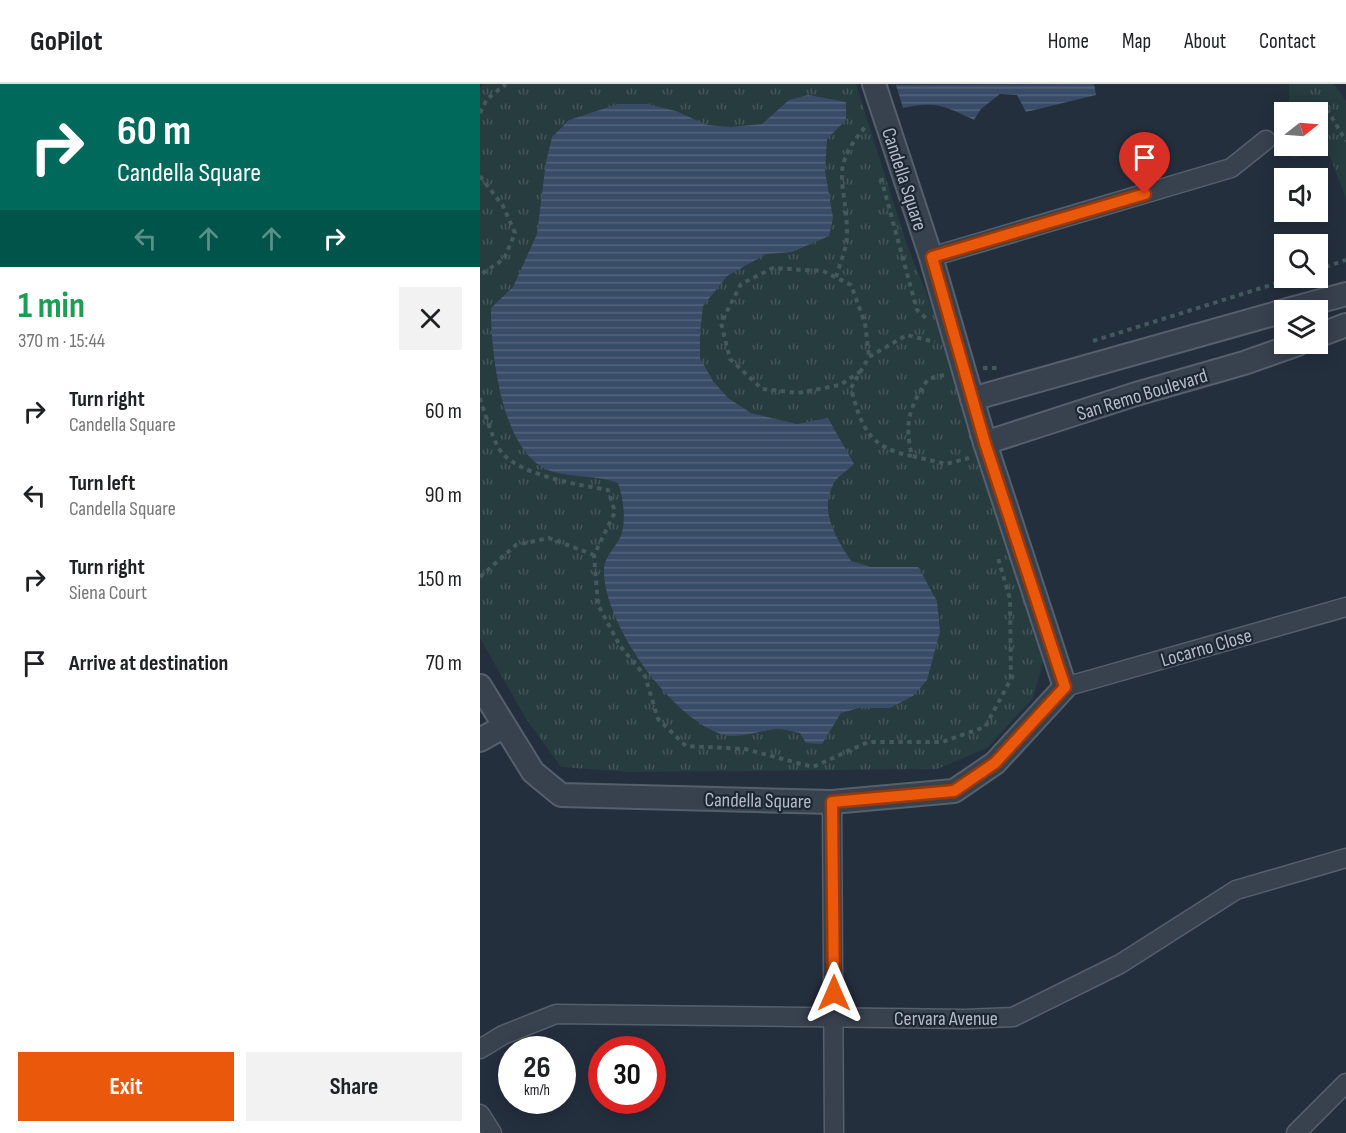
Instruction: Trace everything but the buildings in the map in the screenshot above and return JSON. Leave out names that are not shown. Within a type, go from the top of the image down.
[{"type":"street","name":"Candella Square","points":[[480,686],[503,727],[533,772],[561,795],[832,802],[954,791],[995,763],[1065,687],[980,450],[965,368],[932,257],[874,84]]},
{"type":"street","points":[[932,257],[1231,168],[1266,140]]},
{"type":"street","name":"San Remo Boulevard","points":[[1325,300],[1346,294]]},
{"type":"street","name":"San Remo Boulevard","points":[[972,399],[1274,314]]},
{"type":"street","points":[[1247,322],[1258,359]]},
{"type":"street","points":[[1328,332],[1346,325]]},
{"type":"street","name":"San Remo Boulevard","points":[[980,450],[1136,394],[1274,353]]},
{"type":"street","points":[[1124,358],[1136,394]]},
{"type":"street","name":"Locarno Close","points":[[1065,687],[1346,607]]},
{"type":"street","points":[[480,740],[503,727]]},
{"type":"street","points":[[832,802],[834,1133]]},
{"type":"street","name":"Cervara Avenue","points":[[480,1049],[503,1035],[556,1014],[967,1019],[1013,1017],[1120,964],[1236,890],[1346,858]]},
{"type":"street","points":[[1296,1133],[1346,1083]]},
{"type":"street","points":[[480,1114],[492,1133]]},
{"type":"path","points":[[480,113],[487,99],[506,84]]},
{"type":"path","points":[[1328,111],[1346,141]]},
{"type":"path","points":[[863,115],[868,134]]},
{"type":"path","points":[[836,277],[848,234],[841,164],[848,147],[866,126]]},
{"type":"path","points":[[879,172],[917,310],[933,324]]},
{"type":"path","points":[[480,176],[503,206],[515,233],[504,259],[480,274]]},
{"type":"path","points":[[1328,266],[1346,260]]},
{"type":"path","points":[[861,371],[840,385],[809,391],[798,393],[762,390],[730,359],[721,323],[741,284],[773,268],[823,271],[851,285],[865,322],[869,357]]},
{"type":"path","points":[[1092,341],[1274,284]]},
{"type":"path","points":[[936,334],[939,343],[907,335],[869,357],[851,388],[860,424],[890,452],[946,464],[980,450]]},
{"type":"path","points":[[912,456],[906,431],[916,397],[928,379],[965,368],[1004,369]]},
{"type":"path","points":[[480,399],[502,454],[534,472],[571,483],[608,490],[615,512],[594,555],[598,605],[620,646],[645,676],[657,719],[686,746],[745,749],[813,767],[868,742],[942,742],[985,727],[1011,679],[1010,599],[998,556]]},
{"type":"path","points":[[480,578],[516,545],[549,538],[594,555]]},
{"type":"green space","points":[[483,84],[856,84],[906,242],[957,370],[1045,654],[1033,698],[987,748],[937,769],[630,772],[561,767],[525,717],[480,638],[480,89]]},
{"type":"green space","points":[[1289,84],[1334,84],[1346,101],[1346,199],[1328,151],[1328,102],[1289,102]]},
{"type":"water","points":[[1094,84],[1096,95],[1026,112],[1017,95],[1000,94],[981,109],[974,120],[940,106],[924,105],[903,108],[896,85]]},
{"type":"water","points":[[808,95],[846,102],[846,120],[827,139],[825,171],[833,218],[829,236],[792,252],[766,254],[727,276],[703,306],[700,358],[713,381],[728,398],[751,413],[797,424],[828,418],[854,464],[836,480],[830,493],[829,514],[835,534],[851,561],[871,567],[918,567],[937,601],[940,632],[927,680],[913,696],[890,708],[859,708],[841,713],[822,744],[806,743],[800,733],[781,729],[736,736],[724,735],[704,726],[683,710],[644,666],[627,641],[606,591],[605,564],[620,537],[624,520],[618,483],[554,472],[536,463],[522,447],[511,426],[497,376],[491,308],[513,287],[537,234],[546,162],[552,137],[569,120],[618,104],[647,104],[676,111],[707,125],[730,127],[762,124],[789,100]]},
{"type":"route","points":[[834,993],[832,802],[954,791],[995,763],[1026,732],[1065,687],[985,443],[932,257],[1145,194]]}]
